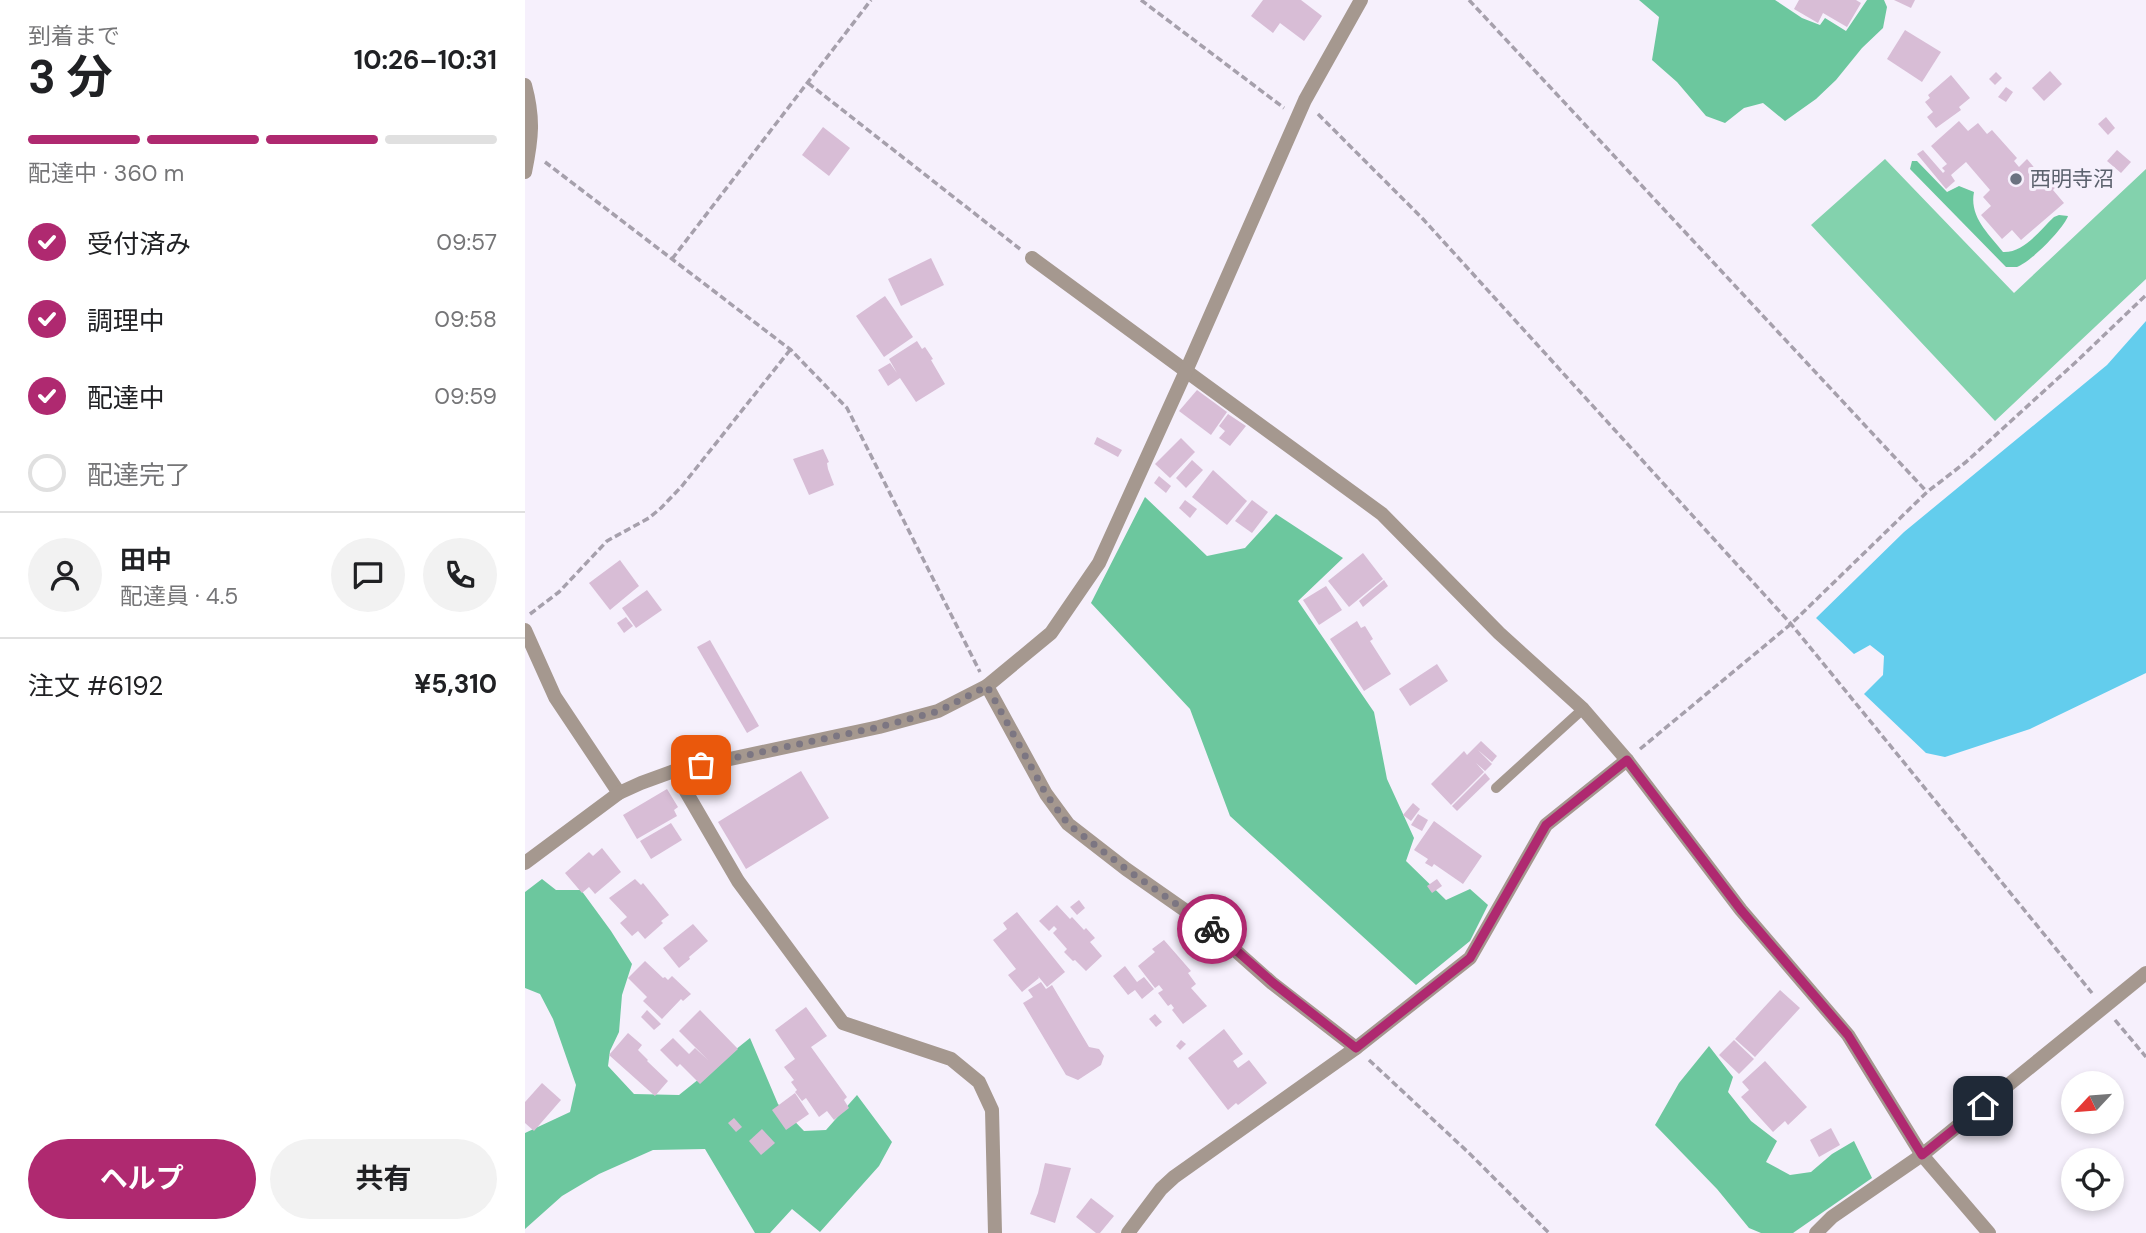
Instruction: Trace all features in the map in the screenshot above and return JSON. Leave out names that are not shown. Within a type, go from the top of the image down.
[{"type":"street","points":[[525,863],[619,793],[674,771],[879,727],[939,711],[987,686],[1051,633],[1099,563],[1305,100],[1361,0]]},
{"type":"street","points":[[525,85],[532,110],[530,150],[525,172]]},
{"type":"street","points":[[1032,258],[1382,514],[1499,633],[1583,709],[1627,760],[1741,910],[1848,1035],[1922,1155],[1989,1233]]},
{"type":"street","points":[[525,630],[555,697],[619,793]]},
{"type":"street","points":[[987,686],[1046,794],[1068,824],[1126,869],[1209,927],[1272,982],[1356,1048]]},
{"type":"street","points":[[1128,1233],[1161,1189],[1174,1177],[1356,1048],[1470,958],[1546,825],[1627,760]]},
{"type":"street","points":[[674,771],[738,881],[843,1023],[951,1059],[979,1082],[992,1110],[995,1233]]},
{"type":"street","points":[[1816,1233],[1832,1217],[1922,1155],[2146,973]]},
{"type":"lane","points":[[1496,788],[1583,709]]},
{"type":"path","points":[[672,259],[871,0]]},
{"type":"path","points":[[1141,0],[1297,118]]},
{"type":"path","points":[[1469,0],[1927,492]]},
{"type":"path","points":[[807,83],[1032,258]]},
{"type":"path","points":[[1305,100],[1423,219],[1791,624],[2146,1057]]},
{"type":"path","points":[[530,150],[791,350],[847,408],[987,686]]},
{"type":"path","points":[[1627,760],[1791,624],[1927,492],[1976,453],[2146,295]]},
{"type":"path","points":[[525,617],[559,592],[607,541],[649,518],[661,508],[682,486],[791,350]]},
{"type":"path","points":[[1356,1048],[1470,1154],[1549,1233]]},
{"type":"green space","points":[[1639,0],[1775,0],[1802,18],[1820,25],[1825,18],[1846,31],[1867,0],[1884,0],[1887,7],[1883,28],[1816,99],[1785,121],[1763,103],[1744,108],[1725,123],[1706,116],[1677,82],[1652,60],[1659,17]]},
{"type":"green space","points":[[1885,159],[2014,293],[2146,169],[2146,279],[1995,421],[1811,225]]},
{"type":"green space","points":[[1912,161],[1917,161],[1947,192],[1959,186],[1974,192],[1977,217],[2003,252],[2025,245],[2054,217],[2068,216],[2054,236],[2030,259],[2017,267],[2006,267],[1910,169]]},
{"type":"green space","points":[[1145,497],[1207,556],[1245,548],[1276,514],[1343,558],[1298,601],[1374,712],[1387,779],[1414,838],[1406,861],[1446,900],[1470,889],[1488,905],[1470,941],[1416,985],[1230,816],[1190,709],[1091,603]]},
{"type":"green space","points":[[542,879],[556,890],[581,890],[632,964],[622,995],[619,1032],[610,1051],[608,1066],[634,1094],[679,1095],[750,1038],[778,1104],[804,1131],[826,1130],[857,1095],[892,1142],[879,1166],[820,1232],[792,1209],[770,1233],[755,1233],[705,1149],[653,1150],[599,1174],[562,1196],[525,1229],[525,1133],[570,1112],[576,1085],[553,1019],[540,994],[525,988],[525,892]]},
{"type":"green space","points":[[1709,1046],[1733,1077],[1728,1092],[1751,1121],[1777,1141],[1766,1162],[1790,1175],[1811,1172],[1832,1154],[1854,1141],[1872,1178],[1793,1233],[1761,1233],[1749,1228],[1717,1189],[1655,1125],[1679,1083]]},
{"type":"water","points":[[2146,321],[2146,673],[2030,729],[1945,757],[1926,753],[1864,694],[1883,675],[1884,656],[1870,645],[1854,654],[1816,618],[1904,532],[2107,365]]},
{"type":"building","points":[[1263,0],[1301,0],[1322,16],[1304,41],[1280,23],[1273,33],[1251,16]]},
{"type":"building","points":[[1799,0],[1856,0],[1861,3],[1847,27],[1823,13],[1818,23],[1794,9]]},
{"type":"building","points":[[1894,0],[1915,0],[1911,8]]},
{"type":"building","points":[[1905,30],[1941,52],[1922,82],[1887,59]]},
{"type":"building","points":[[2050,71],[2062,84],[2044,101],[2032,88]]},
{"type":"building","points":[[1996,72],[2002,78],[1995,85],[1989,79]]},
{"type":"building","points":[[1951,75],[1970,98],[1959,107],[1961,110],[1936,128],[1927,117],[1933,112],[1925,102],[1930,98],[1928,95]]},
{"type":"building","points":[[2006,87],[2013,92],[2006,102],[1998,97]]},
{"type":"building","points":[[2106,117],[2115,128],[2108,135],[2098,124]]},
{"type":"building","name":"西明寺沼","points":[[1959,121],[1968,131],[1978,123],[1987,134],[1992,130],[2017,158],[2014,161],[2019,167],[2027,159],[2038,172],[2042,168],[2057,186],[2053,190],[2064,203],[2021,240],[2012,230],[2002,239],[1981,215],[1991,206],[1983,197],[1990,190],[1966,162],[1951,175],[1955,181],[1946,189],[1917,154],[1923,150],[1943,173],[1945,171],[1942,168],[1947,164],[1931,146]]},
{"type":"building","points":[[823,127],[850,148],[829,176],[802,155]]},
{"type":"building","points":[[2117,150],[2131,162],[2121,173],[2107,161]]},
{"type":"building","points":[[2100,170],[2106,176],[2099,183],[2093,176]]},
{"type":"building","points":[[931,258],[944,285],[901,306],[888,279]]},
{"type":"building","points":[[885,296],[913,337],[884,357],[856,316]]},
{"type":"building","points":[[917,341],[933,359],[931,360],[945,384],[916,402],[900,378],[888,386],[878,370],[890,363],[897,373],[889,359]]},
{"type":"building","points":[[1197,390],[1227,412],[1211,435],[1179,411]]},
{"type":"building","points":[[1228,414],[1246,426],[1230,446],[1219,438],[1225,431],[1219,426]]},
{"type":"building","points":[[1097,437],[1122,450],[1118,457],[1094,444]]},
{"type":"building","points":[[1181,438],[1195,452],[1170,478],[1155,464]]},
{"type":"building","points":[[823,449],[834,485],[809,495],[793,459]]},
{"type":"building","points":[[1192,460],[1203,470],[1186,488],[1176,478]]},
{"type":"building","points":[[1213,470],[1247,501],[1227,525],[1192,497]]},
{"type":"building","points":[[1159,476],[1171,486],[1166,493],[1154,483]]},
{"type":"building","points":[[1185,500],[1197,509],[1190,518],[1179,508]]},
{"type":"building","points":[[1252,500],[1268,512],[1252,533],[1235,521]]},
{"type":"building","points":[[1363,553],[1383,579],[1349,607],[1328,581]]},
{"type":"building","points":[[620,560],[639,586],[610,610],[589,583]]},
{"type":"building","points":[[1384,580],[1388,586],[1363,607],[1359,601]]},
{"type":"building","points":[[1326,586],[1342,610],[1319,625],[1303,600]]},
{"type":"building","points":[[647,590],[662,610],[636,628],[622,608]]},
{"type":"building","points":[[626,617],[633,626],[624,633],[617,623]]},
{"type":"building","points":[[1357,621],[1361,628],[1365,626],[1373,639],[1370,641],[1391,674],[1364,691],[1330,639]]},
{"type":"building","points":[[710,640],[759,726],[747,733],[697,647]]},
{"type":"building","points":[[1437,664],[1448,681],[1410,706],[1399,689]]},
{"type":"building","points":[[1481,741],[1497,756],[1492,762],[1478,750],[1492,764],[1485,771],[1476,763],[1484,772],[1451,805],[1431,784],[1464,751],[1467,755]]},
{"type":"building","points":[[801,771],[829,818],[746,869],[718,822]]},
{"type":"building","points":[[1485,773],[1490,779],[1457,811],[1452,806]]},
{"type":"building","points":[[667,789],[678,807],[674,810],[677,816],[637,839],[623,815]]},
{"type":"building","points":[[1413,803],[1420,809],[1411,821],[1403,815]]},
{"type":"building","points":[[1418,814],[1428,820],[1422,831],[1411,825]]},
{"type":"building","points":[[1434,821],[1482,856],[1463,884],[1434,864],[1432,867],[1425,863],[1428,859],[1414,850]]},
{"type":"building","points":[[671,823],[682,840],[651,859],[640,841]]},
{"type":"building","points":[[602,848],[621,872],[595,894],[589,887],[582,893],[565,873],[589,852],[593,856]]},
{"type":"building","points":[[635,879],[641,885],[643,883],[669,915],[645,939],[638,931],[632,936],[620,923],[627,917],[609,898]]},
{"type":"building","points":[[1437,879],[1442,886],[1432,893],[1427,886]]},
{"type":"building","points":[[1079,900],[1085,908],[1077,915],[1070,907]]},
{"type":"building","points":[[1057,905],[1095,938],[1090,942],[1102,956],[1086,971],[1064,952],[1067,949],[1053,933],[1057,929],[1054,926],[1049,931],[1039,921]]},
{"type":"building","points":[[1017,912],[1065,972],[1047,987],[1038,976],[1039,978],[1022,992],[1008,975],[1016,969],[993,940],[1007,929],[1003,923]]},
{"type":"building","points":[[693,924],[708,941],[679,968],[663,948]]},
{"type":"building","points":[[1164,940],[1191,971],[1188,973],[1196,984],[1191,988],[1207,1006],[1183,1024],[1172,1010],[1174,1008],[1171,1004],[1168,1006],[1158,993],[1163,990],[1159,985],[1155,988],[1138,966],[1155,952],[1152,949]]},
{"type":"building","points":[[645,961],[663,978],[668,980],[672,976],[691,994],[683,1001],[681,999],[662,1019],[643,1001],[647,997],[628,978]]},
{"type":"building","points":[[1125,966],[1137,982],[1144,977],[1154,989],[1142,999],[1135,990],[1128,995],[1113,976]]},
{"type":"building","points":[[1041,982],[1046,989],[1052,985],[1089,1047],[1099,1049],[1104,1056],[1101,1065],[1078,1080],[1066,1075],[1023,1003],[1033,997],[1028,990]]},
{"type":"building","points":[[1780,990],[1800,1008],[1755,1057],[1735,1039]]},
{"type":"building","points":[[806,1007],[827,1036],[811,1047],[847,1097],[844,1100],[849,1108],[834,1120],[827,1111],[819,1117],[806,1098],[802,1101],[791,1082],[794,1080],[784,1067],[795,1059],[775,1030]]},
{"type":"building","points":[[647,1010],[661,1024],[654,1030],[641,1017]]},
{"type":"building","points":[[700,1010],[738,1049],[700,1084],[680,1064],[677,1067],[660,1050],[673,1038],[689,1054],[695,1048],[708,1060],[679,1031]]},
{"type":"building","points":[[1155,1014],[1162,1022],[1156,1027],[1149,1019]]},
{"type":"building","points":[[1224,1029],[1243,1054],[1233,1061],[1238,1068],[1249,1060],[1267,1083],[1228,1110],[1188,1058]]},
{"type":"building","points":[[628,1033],[642,1045],[638,1050],[647,1061],[668,1081],[655,1096],[609,1055]]},
{"type":"building","points":[[1181,1040],[1186,1044],[1180,1050],[1176,1046]]},
{"type":"building","points":[[1734,1040],[1754,1059],[1739,1074],[1719,1055]]},
{"type":"building","points":[[1765,1061],[1807,1107],[1788,1125],[1785,1121],[1773,1132],[1741,1097],[1749,1090],[1742,1082]]},
{"type":"building","points":[[542,1083],[561,1100],[534,1131],[525,1123],[525,1102]]},
{"type":"building","points":[[795,1093],[809,1114],[786,1130],[772,1110]]},
{"type":"building","points":[[734,1118],[742,1127],[736,1132],[728,1123]]},
{"type":"building","points":[[1831,1128],[1840,1145],[1819,1157],[1810,1140]]},
{"type":"building","points":[[762,1129],[775,1143],[761,1155],[749,1141]]},
{"type":"building","points":[[1045,1163],[1071,1168],[1055,1223],[1030,1214]]},
{"type":"building","points":[[1091,1198],[1114,1216],[1100,1233],[1096,1233],[1076,1217]]},
{"type":"way so far","points":[[701,765],[879,727],[939,711],[987,686],[1046,794],[1068,824],[1126,869],[1212,929]]},
{"type":"place","name":"西明寺沼","points":[[2016,179]]},
{"type":"route","points":[[1212,929],[1272,982],[1356,1048],[1470,958],[1546,825],[1627,760],[1741,910],[1848,1035],[1922,1155],[1983,1106]]}]
